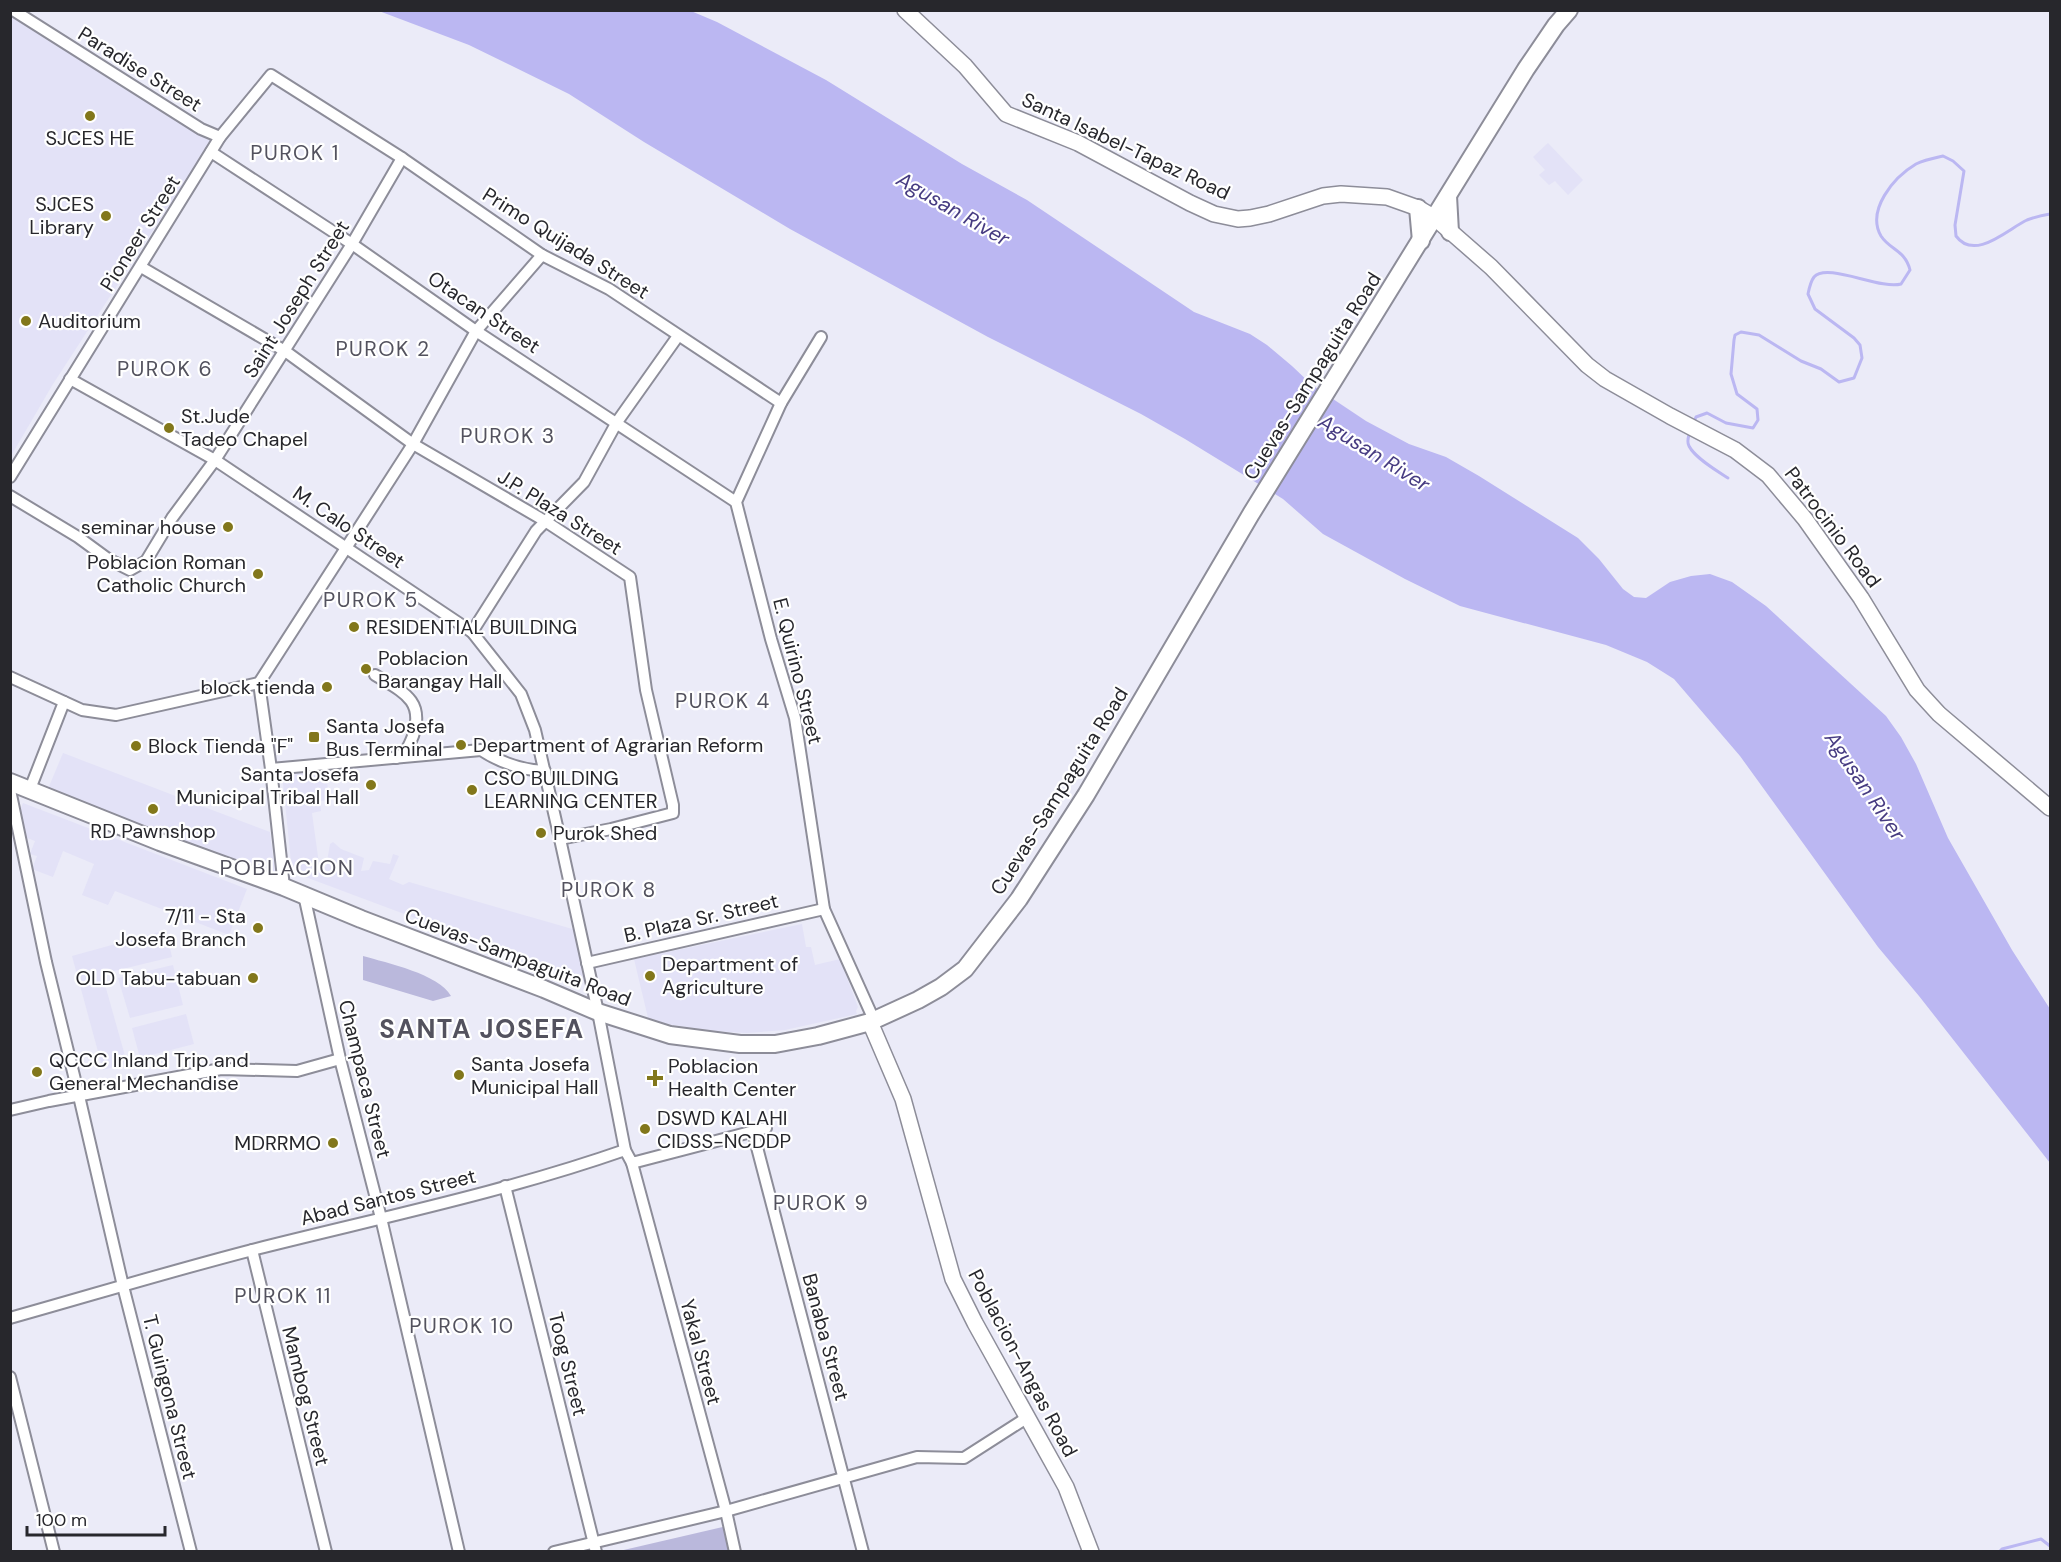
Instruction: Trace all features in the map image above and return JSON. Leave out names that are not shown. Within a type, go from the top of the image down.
[{"type":"main road","name":"Cuevas-Sampaguita Road","points":[[10,782],[160,842],[284,887],[598,1012],[670,1035],[740,1044],[774,1044],[804,1039],[872,1021],[918,1000],[965,969],[1019,899],[1086,795],[1251,514],[1352,350],[1540,47],[1569,10]]},
{"type":"main road","points":[[1448,197],[1450,232],[1421,240],[1418,208],[1448,197]]},
{"type":"street","name":"Paradise Street","points":[[13,10],[201,129],[220,137]]},
{"type":"street","name":"Santa Isabel-Tapaz Road","points":[[905,10],[958,60],[1006,114],[1078,143],[1214,214],[1238,219],[1250,218],[1323,196],[1341,194],[1387,197],[1418,208],[1435,219]]},
{"type":"street","name":"Pioneer Street","points":[[10,477],[220,137],[272,75]]},
{"type":"street","name":"Primo Quijada Street","points":[[272,75],[402,158],[542,255],[609,289],[781,403]]},
{"type":"street","name":"Otacan Street","points":[[211,152],[352,244],[476,331],[736,502]]},
{"type":"street","name":"Saint Joseph Street","points":[[10,496],[78,537],[108,559],[130,570],[146,561],[172,518],[215,460],[285,351],[352,244],[402,158]]},
{"type":"street","name":"Patrocinio Road","points":[[1435,219],[1491,267],[1587,365],[1605,379],[1735,450],[1768,475],[1804,519],[1861,598],[1917,690],[1939,714],[2050,808]]},
{"type":"street","points":[[284,887],[259,683],[413,444],[476,331],[542,255]]},
{"type":"street","name":"J.P. Plaza Street","points":[[141,267],[285,351],[413,444],[545,522],[630,577],[646,690],[673,813],[560,839]]},
{"type":"street","points":[[472,632],[528,543],[584,482],[617,422],[678,336]]},
{"type":"street","points":[[736,502],[781,403],[821,337]]},
{"type":"street","name":"M. Calo Street","points":[[70,379],[215,460],[472,632],[521,694],[535,730],[598,1012]]},
{"type":"street","name":"E. Quirino Street","points":[[736,502],[771,639],[795,718],[824,909],[872,1021]]},
{"type":"street","points":[[375,675],[408,698],[417,710],[417,722],[411,741],[405,754],[396,758]]},
{"type":"street","points":[[10,676],[82,710],[116,715],[259,683]]},
{"type":"street","points":[[30,789],[64,702]]},
{"type":"street","points":[[271,769],[481,750],[494,759],[521,768],[545,771]]},
{"type":"street","name":"T. Guingona Street","points":[[10,790],[46,962],[80,1096],[123,1286],[191,1551]]},
{"type":"street","name":"Champaca Street","points":[[304,895],[340,1059],[381,1218],[459,1551]]},
{"type":"street","name":"B. Plaza Sr. Street","points":[[587,963],[824,909]]},
{"type":"street","points":[[598,1012],[625,1150],[632,1163],[766,1128]]},
{"type":"street","name":"Poblacion-Angas Road","points":[[872,1021],[903,1100],[953,1279],[1065,1487],[1091,1551]]},
{"type":"street","points":[[10,1110],[221,1069],[297,1071],[340,1059]]},
{"type":"street","name":"Banaba Street","points":[[753,1132],[863,1551]]},
{"type":"street","name":"Abad Santos Street","points":[[10,1317],[252,1250],[505,1186],[625,1150]]},
{"type":"street","name":"Yakal Street","points":[[632,1163],[735,1551]]},
{"type":"street","name":"Toog Street","points":[[505,1186],[595,1547]]},
{"type":"street","name":"Mambog Street","points":[[252,1250],[326,1551]]},
{"type":"street","points":[[10,1377],[54,1551]]},
{"type":"street","points":[[554,1551],[595,1547],[916,1457],[964,1458],[1028,1417]]},
{"type":"shaded area","points":[[11,17],[211,141],[53,384],[11,456]]},
{"type":"shaded area","points":[[1548,143],[1583,180],[1568,195],[1555,181],[1549,185],[1539,175],[1545,170],[1533,157]]},
{"type":"shaded area","points":[[63,753],[270,832],[276,882],[45,796]]},
{"type":"shaded area","points":[[326,771],[329,800],[320,801],[321,811],[312,813],[319,864],[326,867],[330,844],[333,842],[341,849],[364,858],[361,871],[369,870],[373,861],[390,864],[393,854],[399,856],[389,879],[403,885],[409,882],[576,930],[586,982],[292,872],[282,773]]},
{"type":"shaded area","points":[[23,803],[247,889],[229,935],[115,891],[108,905],[82,895],[94,864],[63,851],[53,877],[32,869],[37,856],[30,854],[35,841],[20,835],[17,817]]},
{"type":"shaded area","points":[[802,924],[806,947],[811,947],[815,965],[840,959],[858,1007],[857,1014],[785,1030],[747,1033],[711,1031],[667,1024],[648,1018],[634,959]]},
{"type":"shaded area","points":[[166,930],[172,957],[102,974],[127,1063],[103,1070],[72,956]]},
{"type":"shaded area","points":[[363,956],[398,966],[436,981],[451,996],[433,1001],[363,980]]},
{"type":"shaded area","points":[[173,965],[183,1005],[130,1018],[118,978]]},
{"type":"shaded area","points":[[186,1014],[194,1044],[140,1058],[132,1028]]},
{"type":"shaded area","points":[[727,1526],[733,1552],[615,1552]]},
{"type":"water","name":"Agusan River","points":[[379,11],[691,11],[717,22],[826,80],[962,164],[1027,200],[1194,312],[1250,334],[1267,345],[1312,385],[1366,421],[1409,444],[1446,457],[1479,476],[1578,538],[1599,559],[1623,589],[1634,597],[1646,598],[1670,582],[1691,576],[1710,574],[1732,582],[1766,606],[1886,716],[1916,764],[1948,838],[2012,950],[2050,1009],[2050,1163],[1878,947],[1740,756],[1674,679],[1647,662],[1606,645],[1460,606],[1405,579],[1323,534],[1283,499],[1185,439],[1141,414],[988,337],[790,229],[644,142],[569,94],[469,45]]},
{"type":"waterway","points":[[1694,422],[1696,417],[1707,413],[1726,423],[1753,428],[1758,420],[1757,409],[1737,394],[1731,374],[1735,335],[1741,332],[1759,335],[1801,361],[1821,369],[1839,382],[1854,378],[1862,358],[1860,345],[1815,309],[1808,294],[1810,287],[1814,277],[1821,273],[1842,274],[1892,285],[1901,284],[1910,270],[1908,263],[1881,236],[1877,226],[1877,216],[1880,205],[1891,186],[1916,164],[1943,156],[1964,171],[1955,225],[1956,236],[1964,243],[1973,246],[1992,241],[2027,220],[2050,214]]},
{"type":"waterway","points":[[1690,431],[1688,442],[1692,451],[1728,478]]},
{"type":"waterway","points":[[1999,1552],[2002,1549],[2041,1539],[2050,1546]]},
{"type":"place","name":"SJCES HE","points":[[90,116]]},
{"type":"place","name":"SJCES Library","points":[[106,216]]},
{"type":"place","name":"Auditorium","points":[[26,321]]},
{"type":"place","name":"St.Jude Tadeo Chapel","points":[[169,428]]},
{"type":"place","name":"seminar house","points":[[228,527]]},
{"type":"place","name":"Poblacion Roman Catholic Church","points":[[258,574]]},
{"type":"place","name":"RESIDENTIAL BUILDING","points":[[354,627]]},
{"type":"place","name":"Poblacion Barangay Hall","points":[[366,669]]},
{"type":"place","name":"block tienda","points":[[327,687]]},
{"type":"place","name":"Santa Josefa Bus Terminal","points":[[314,737]]},
{"type":"place","name":"Department of Agrarian Reform","points":[[461,745]]},
{"type":"place","name":"Block Tienda \"F\"","points":[[136,746]]},
{"type":"place","name":"Santa Josefa Municipal Tribal Hall","points":[[371,785]]},
{"type":"place","name":"CSO BUILDING LEARNING CENTER","points":[[472,790]]},
{"type":"place","name":"RD Pawnshop","points":[[153,809]]},
{"type":"place","name":"Purok Shed","points":[[541,833]]},
{"type":"place","name":"7/11 - Sta Josefa Branch","points":[[258,928]]},
{"type":"place","name":"Department of Agriculture","points":[[650,976]]},
{"type":"place","name":"OLD Tabu-tabuan","points":[[253,978]]},
{"type":"place","name":"QCCC Inland Trip and General Mechandise","points":[[37,1072]]},
{"type":"place","name":"Santa Josefa Municipal Hall","points":[[459,1075]]},
{"type":"place","name":"Poblacion Health Center","points":[[655,1078]]},
{"type":"place","name":"DSWD KALAHI CIDSS-NCDDP","points":[[645,1129]]},
{"type":"place","name":"MDRRMO","points":[[333,1143]]},
{"type":"district","name":"PUROK 1","points":[[295,153]]},
{"type":"district","name":"PUROK 2","points":[[383,349]]},
{"type":"district","name":"PUROK 6","points":[[165,369]]},
{"type":"district","name":"PUROK 3","points":[[508,436]]},
{"type":"district","name":"PUROK 5","points":[[371,600]]},
{"type":"district","name":"PUROK 4","points":[[723,701]]},
{"type":"district","name":"POBLACION","points":[[287,867]]},
{"type":"district","name":"PUROK 8","points":[[609,890]]},
{"type":"district","name":"SANTA JOSEFA","points":[[482,1029]]},
{"type":"district","name":"PUROK 9","points":[[821,1203]]},
{"type":"district","name":"PUROK 11","points":[[283,1296]]},
{"type":"district","name":"PUROK 10","points":[[462,1326]]}]
